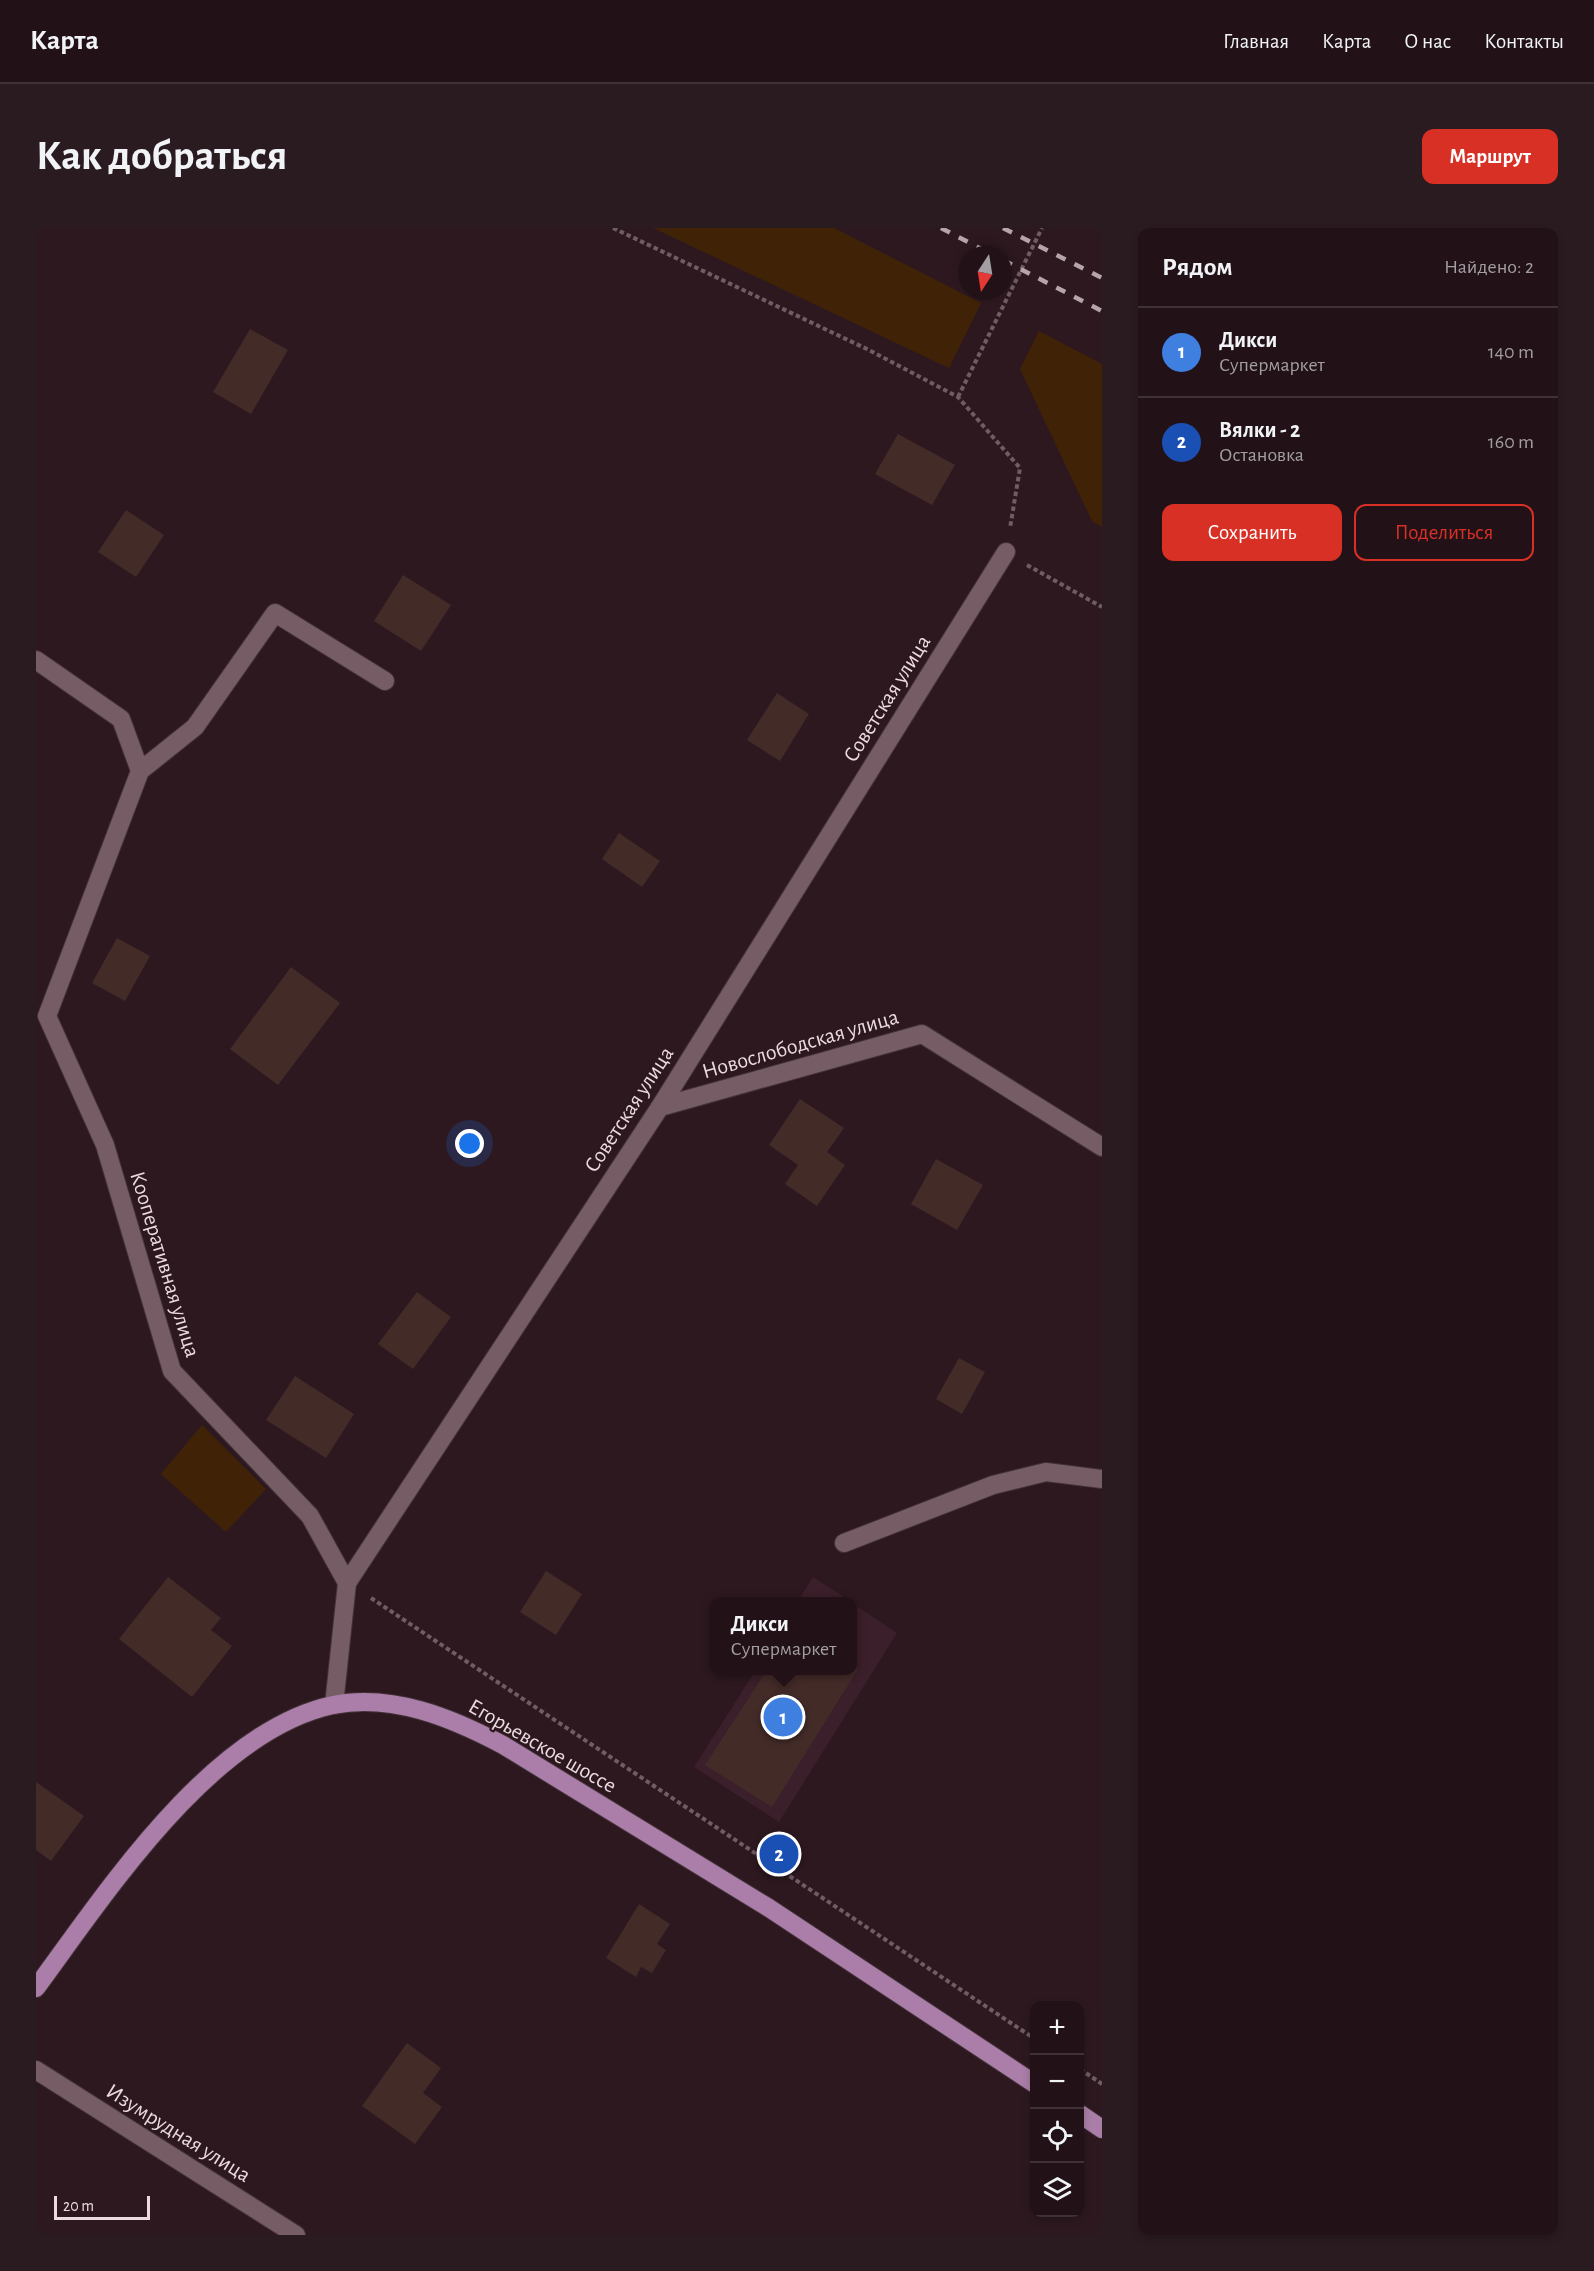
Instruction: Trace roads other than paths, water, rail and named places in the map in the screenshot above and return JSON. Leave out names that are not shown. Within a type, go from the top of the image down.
[{"type":"main road","name":"Егорьевское шоссе","points":[[36,1988],[127,1865],[192,1792],[226,1761],[300,1716],[334,1705],[369,1702],[437,1714],[470,1727],[503,1745],[769,1908],[1030,2081]]},
{"type":"main road","points":[[1084,2117],[1102,2129]]},
{"type":"street","name":"Советская улица","points":[[334,1705],[347,1583],[660,1107],[1006,552]]},
{"type":"street","points":[[36,660],[121,719],[140,771],[195,727],[275,613],[385,681]]},
{"type":"street","name":"Кооперативная улица","points":[[140,771],[42,1022],[105,1145],[172,1371],[310,1516],[347,1583]]},
{"type":"street","name":"Новослободская улица","points":[[660,1107],[922,1034],[1102,1147]]},
{"type":"street","points":[[844,1543],[993,1485],[1046,1472],[1102,1479]]},
{"type":"street","name":"Изумрудная улица","points":[[36,2070],[296,2235]]},
{"type":"railway","points":[[941,228],[976,246]]},
{"type":"railway","points":[[1003,228],[1102,278]]},
{"type":"railway","points":[[1012,265],[1102,311]]},
{"type":"place","name":"Дикси","points":[[783,1717]]},
{"type":"place","name":"Вялки - 2","points":[[779,1854]]}]
